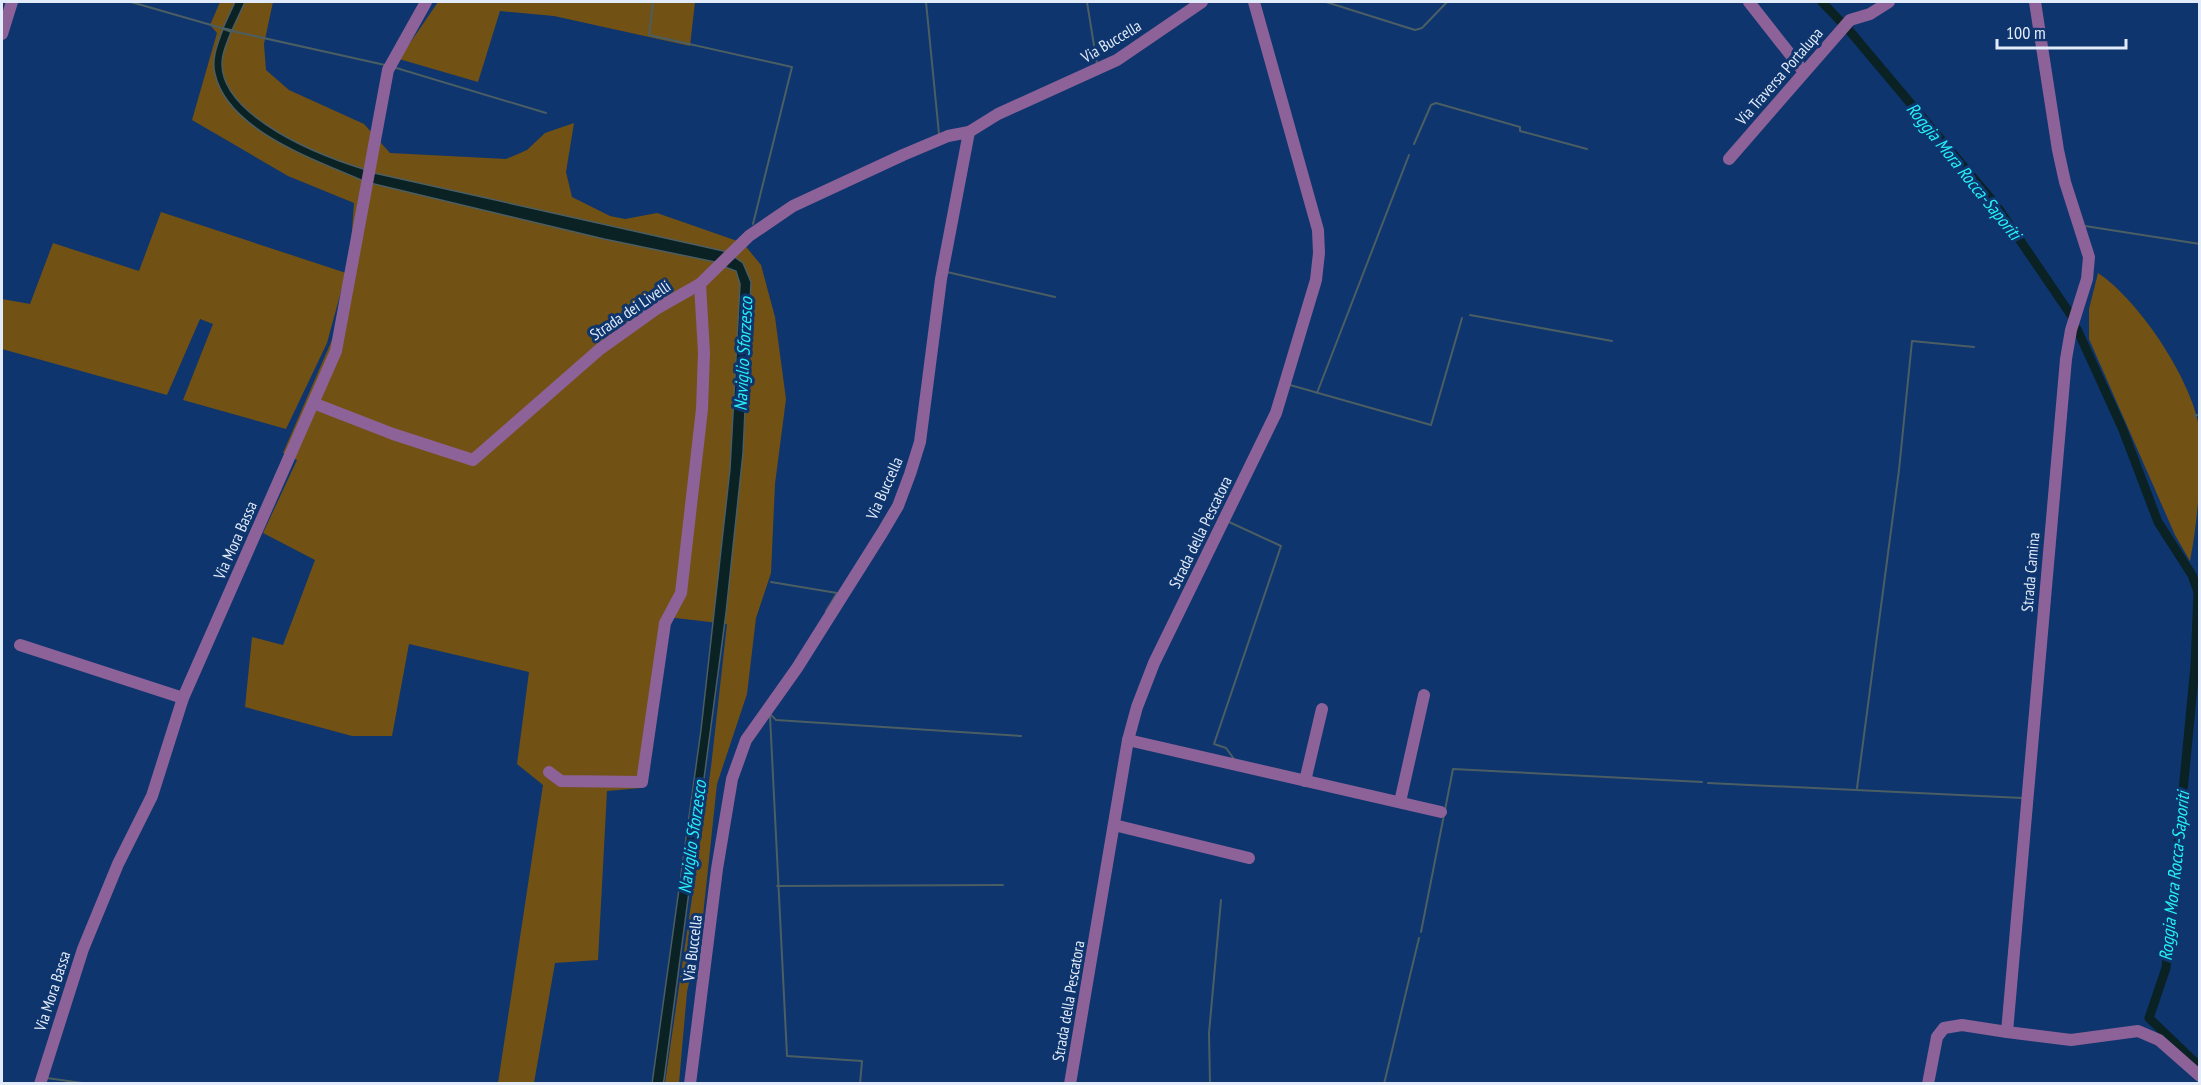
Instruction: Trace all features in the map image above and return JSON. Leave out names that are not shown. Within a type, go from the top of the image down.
[{"type":"street","points":[[2,34],[12,2]]},
{"type":"street","name":"Via Mora Bassa","points":[[41,1080],[83,949],[118,864],[152,796],[183,698],[336,351],[389,67],[426,2]]},
{"type":"street","name":"Via Buccella","points":[[690,1083],[717,868],[732,778],[746,740],[797,668],[882,533],[898,506],[910,474],[920,442],[941,279],[969,132],[1009,109],[1117,60],[1202,2]]},
{"type":"street","name":"Strada della Pescatora","points":[[1070,1083],[1128,740],[1137,707],[1154,663],[1276,413],[1316,280],[1319,253],[1318,230],[1254,2]]},
{"type":"street","points":[[1749,2],[1804,72]]},
{"type":"street","name":"Via Traversa Portalupa","points":[[1729,159],[1850,20],[1870,14],[1889,2]]},
{"type":"street","name":"Strada Camina","points":[[2007,1032],[2065,368],[2071,330],[2087,279],[2089,256],[2061,161],[2035,2]]},
{"type":"street","name":"Strada dei Livelli","points":[[313,403],[393,434],[473,460],[600,349],[656,309],[700,284],[749,237],[793,206],[948,136],[969,132]]},
{"type":"street","points":[[549,772],[561,781],[642,782],[665,623],[681,593],[702,409],[704,353],[700,284]]},
{"type":"street","points":[[20,645],[183,698]]},
{"type":"street","points":[[1400,802],[1424,695]]},
{"type":"street","points":[[1305,781],[1322,709]]},
{"type":"street","points":[[1128,740],[1441,812]]},
{"type":"street","points":[[1114,825],[1250,858]]},
{"type":"street","points":[[1928,1083],[1937,1037],[1944,1028],[1962,1025],[2071,1040],[2138,1031],[2159,1040],[2199,1076]]},
{"type":"shaded area","points":[[220,2],[273,2],[264,44],[266,70],[289,90],[364,124],[390,153],[506,159],[527,150],[545,133],[574,123],[566,172],[572,197],[610,216],[625,219],[657,213],[743,243],[761,265],[775,317],[786,399],[775,484],[771,573],[756,618],[747,694],[717,784],[703,916],[687,992],[679,1083],[665,1083],[711,767],[727,624],[667,617],[641,788],[607,791],[598,960],[555,963],[534,1083],[498,1083],[543,785],[517,764],[529,672],[409,644],[392,736],[352,736],[245,707],[252,637],[283,645],[315,560],[263,533],[297,460],[283,453],[335,333],[349,270],[354,203],[288,176],[192,120],[217,33],[210,25]]},
{"type":"shaded area","points":[[438,2],[695,2],[690,46],[554,16],[500,11],[478,82],[399,59]]},
{"type":"shaded area","points":[[161,212],[346,273],[327,343],[286,429],[183,400],[213,324],[200,319],[167,395],[2,349],[2,299],[30,304],[53,243],[139,271]]},
{"type":"shaded area","points":[[2098,273],[2131,303],[2147,323],[2176,368],[2196,413],[2200,433],[2199,481],[2190,561],[2175,535],[2089,339],[2089,309]]},
{"type":"water","points":[[235,2],[245,2],[232,30],[223,28]]},
{"type":"water","points":[[223,29],[231,32],[222,63],[226,83],[238,101],[256,117],[302,145],[367,170],[364,181],[276,141],[237,112],[223,94],[215,74],[214,62]]},
{"type":"water","points":[[374,173],[728,252],[720,263],[604,239],[370,183]]},
{"type":"water","name":"Naviglio Sforzesco","points":[[733,256],[743,263],[751,282],[743,453],[726,613],[664,1080],[663,1083],[652,1084],[701,730],[730,469],[740,284],[736,271],[725,267]]},
{"type":"waterway","points":[[131,2],[232,31],[385,65]]},
{"type":"waterway","points":[[653,2],[649,35],[792,67],[753,224]]},
{"type":"waterway","points":[[926,2],[939,134]]},
{"type":"waterway","points":[[1087,2],[1097,64]]},
{"type":"waterway","points":[[1326,2],[1415,30],[1422,28],[1447,2]]},
{"type":"waterway","name":"Roggia Mora Rocca-Saporiti","points":[[1822,2],[1842,23]]},
{"type":"waterway","name":"Roggia Mora Rocca-Saporiti","points":[[1848,29],[1996,205],[2073,318]]},
{"type":"waterway","points":[[393,67],[546,113]]},
{"type":"waterway","points":[[1414,144],[1431,105],[1436,103],[1520,127],[1520,131],[1587,149]]},
{"type":"waterway","points":[[1317,393],[1409,155]]},
{"type":"waterway","points":[[2085,226],[2200,244]]},
{"type":"waterway","points":[[947,272],[1055,297]]},
{"type":"waterway","points":[[1470,315],[1612,341]]},
{"type":"waterway","points":[[1290,385],[1431,425],[1462,318]]},
{"type":"waterway","name":"Roggia Mora Rocca-Saporiti","points":[[2077,329],[2123,430],[2158,522],[2192,575],[2198,592],[2195,666],[2166,968],[2149,1018],[2200,1067]]},
{"type":"waterway","points":[[1857,788],[1899,470],[1912,341],[1974,347]]},
{"type":"waterway","points":[[1227,521],[1281,546],[1214,744],[1226,748],[1234,759]]},
{"type":"waterway","points":[[771,582],[837,593],[826,611]]},
{"type":"waterway","points":[[771,715],[776,720],[1021,736]]},
{"type":"waterway","points":[[770,716],[787,1056],[862,1061],[860,1084]]},
{"type":"waterway","points":[[1421,932],[1453,769],[1702,782]]},
{"type":"waterway","points":[[1708,783],[2022,798]]},
{"type":"waterway","points":[[777,886],[1003,885]]},
{"type":"waterway","points":[[1210,1084],[1209,1033],[1221,900]]},
{"type":"waterway","points":[[1384,1084],[1419,938]]},
{"type":"waterway","points":[[47,1078],[89,1084]]}]
